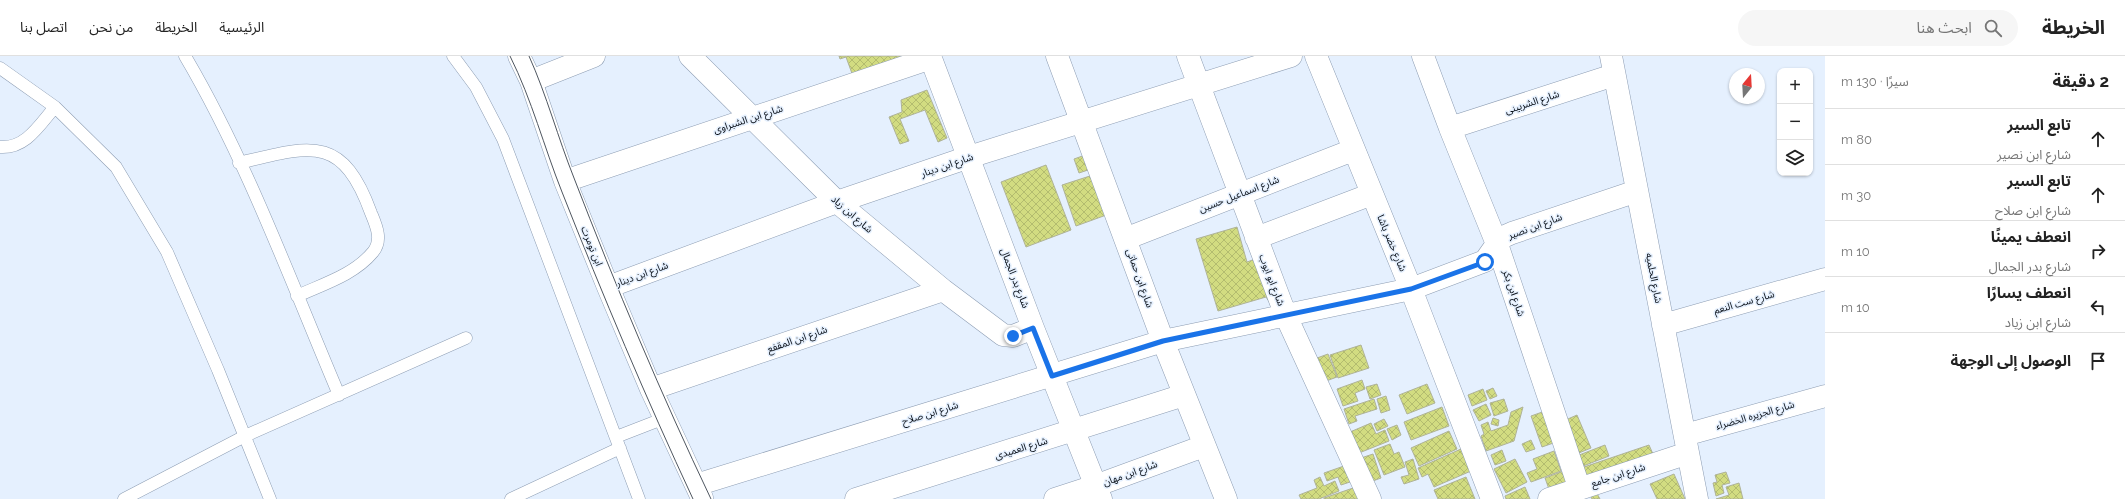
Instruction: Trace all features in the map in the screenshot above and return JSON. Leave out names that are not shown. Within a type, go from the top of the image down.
[{"type":"street","name":"ابن تومرت","points":[[519,56],[531,81],[565,181],[608,287],[665,418],[700,492]]},
{"type":"street","points":[[531,81],[594,56]]},
{"type":"street","name":"شارع ابن زياد","points":[[690,56],[837,202],[943,290],[1003,335],[1013,336],[1033,328]]},
{"type":"street","name":"شارع ابن حماتى","points":[[1057,56],[1163,341],[1226,499]]},
{"type":"street","name":"شارع ابو ايوب","points":[[1188,56],[1239,195],[1286,316],[1370,499]]},
{"type":"street","name":"شارع ابن دينار","points":[[608,287],[837,202],[969,157],[1291,56]]},
{"type":"street","name":"شارع خضر باشا","points":[[1316,56],[1353,150],[1411,289],[1492,499]]},
{"type":"street","name":"شارع ابن بكر","points":[[1423,56],[1450,128],[1497,244],[1579,487]]},
{"type":"street","name":"شارع ابن الشبراوى","points":[[565,181],[931,57]]},
{"type":"street","name":"شارع بدر الجمال","points":[[931,57],[1033,328],[1098,493]]},
{"type":"street","name":"شارع الشربينى","points":[[1450,128],[1612,66]]},
{"type":"street","name":"شارع الحلميه","points":[[1612,66],[1697,499]]},
{"type":"street","name":"شارع اسماعيل حسين","points":[[1125,239],[1353,150]]},
{"type":"street","name":"شارع ابن نصير","points":[[1163,341],[1411,289],[1485,262],[1503,237],[1512,233],[1637,191]]},
{"type":"street","points":[[1256,238],[1372,194]]},
{"type":"street","name":"شارع ست النعم","points":[[1663,325],[1825,279]]},
{"type":"street","name":"شارع ابن المقفع","points":[[652,389],[943,290]]},
{"type":"street","name":"شارع ابن صلاح","points":[[700,492],[1163,341]]},
{"type":"street","name":"شارع العميدى","points":[[856,499],[1184,395]]},
{"type":"street","name":"شارع الجزيره الخضراء","points":[[1686,444],[1825,396]]},
{"type":"street","name":"شارع ابن جامع","points":[[1549,499],[1686,444]]},
{"type":"street","name":"شارع ابن مهان","points":[[1055,499],[1098,493],[1204,446]]},
{"type":"lane","points":[[185,56],[210,99],[339,394]]},
{"type":"lane","points":[[453,56],[476,87],[503,139],[639,499]]},
{"type":"lane","points":[[0,68],[55,107],[116,168],[167,252],[270,499]]},
{"type":"lane","points":[[0,147],[15,145],[26,140],[55,107]]},
{"type":"lane","points":[[239,163],[288,151],[315,150],[336,156],[350,168],[366,198],[379,234],[374,252],[351,271],[297,296]]},
{"type":"lane","points":[[124,499],[138,496],[245,436],[466,338]]},
{"type":"lane","points":[[511,499],[665,418]]},
{"type":"building","points":[[839,56],[912,56],[854,79],[846,57],[840,59]]},
{"type":"building","points":[[927,90],[947,138],[938,142],[925,110],[900,119],[909,141],[900,144],[889,117],[902,112],[901,100]]},
{"type":"building","points":[[1088,154],[1109,214],[1076,226],[1062,185],[1093,175],[1091,169],[1079,173],[1074,159]]},
{"type":"building","points":[[1046,165],[1071,230],[1026,247],[1001,182]]},
{"type":"building","points":[[1237,227],[1247,262],[1258,258],[1272,306],[1266,297],[1218,311],[1196,239]]},
{"type":"building","points":[[1361,345],[1369,368],[1338,378],[1330,355]]},
{"type":"building","points":[[1328,354],[1337,377],[1326,381],[1317,358]]},
{"type":"building","points":[[1362,380],[1365,389],[1355,393],[1358,401],[1343,406],[1337,389]]},
{"type":"building","points":[[1377,384],[1381,395],[1370,399],[1366,387]]},
{"type":"building","points":[[1427,384],[1435,403],[1407,414],[1399,395]]},
{"type":"building","points":[[1493,388],[1497,396],[1490,399],[1486,391]]},
{"type":"building","points":[[1483,389],[1487,400],[1472,406],[1468,395]]},
{"type":"building","points":[[1386,396],[1390,410],[1381,413],[1377,399]]},
{"type":"building","points":[[1374,399],[1377,409],[1355,416],[1357,421],[1349,424],[1344,409]]},
{"type":"building","points":[[1504,399],[1508,411],[1494,416],[1490,403]]},
{"type":"building","points":[[1486,404],[1491,415],[1479,421],[1473,410]]},
{"type":"building","points":[[1442,407],[1449,426],[1411,440],[1404,422]]},
{"type":"building","points":[[1523,407],[1514,441],[1486,451],[1481,436],[1484,434],[1481,425],[1488,422],[1491,431],[1508,425],[1511,412]]},
{"type":"building","points":[[1548,410],[1559,441],[1542,447],[1531,416]]},
{"type":"building","points":[[1577,415],[1591,448],[1574,455],[1561,422]]},
{"type":"building","points":[[1493,418],[1499,420],[1498,426],[1491,424]]},
{"type":"building","points":[[1384,419],[1388,426],[1377,431],[1374,424]]},
{"type":"building","points":[[1371,423],[1376,434],[1385,430],[1389,441],[1359,453],[1350,432]]},
{"type":"building","points":[[1397,425],[1401,435],[1392,440],[1387,429]]},
{"type":"building","points":[[1449,431],[1457,449],[1419,466],[1411,448]]},
{"type":"building","points":[[1531,440],[1535,449],[1526,452],[1522,444]]},
{"type":"building","points":[[1390,444],[1394,454],[1399,452],[1405,467],[1384,475],[1374,450]]},
{"type":"building","points":[[1605,445],[1609,456],[1578,468],[1574,457]]},
{"type":"building","points":[[1649,445],[1653,454],[1584,478],[1581,468]]},
{"type":"building","points":[[1461,449],[1471,471],[1434,487],[1428,474],[1422,477],[1418,468]]},
{"type":"building","points":[[1502,450],[1506,461],[1495,465],[1491,455]]},
{"type":"building","points":[[1554,451],[1561,471],[1531,482],[1527,473],[1537,469],[1533,459]]},
{"type":"building","points":[[1373,454],[1381,478],[1370,482],[1361,458]]},
{"type":"building","points":[[1413,459],[1419,479],[1404,484],[1401,477],[1409,475],[1405,462]]},
{"type":"building","points":[[1515,459],[1527,482],[1506,493],[1494,469]]},
{"type":"building","points":[[1344,466],[1350,482],[1341,485],[1338,477],[1327,481],[1324,473]]},
{"type":"building","points":[[1569,469],[1574,483],[1550,492],[1545,478]]},
{"type":"building","points":[[1726,472],[1730,483],[1722,485],[1724,493],[1716,496],[1713,483],[1717,482],[1715,475]]},
{"type":"building","points":[[1674,474],[1685,499],[1657,499],[1650,484]]},
{"type":"building","points":[[1320,477],[1324,486],[1335,481],[1339,491],[1319,499],[1301,499],[1299,495],[1317,488],[1314,480]]},
{"type":"building","points":[[1466,477],[1475,499],[1438,499],[1434,490]]},
{"type":"building","points":[[1739,483],[1743,499],[1716,499],[1729,495],[1726,487]]},
{"type":"building","points":[[1356,487],[1361,499],[1324,499],[1324,498]]},
{"type":"building","points":[[1525,487],[1530,499],[1506,499],[1505,496]]},
{"type":"building","points":[[1595,490],[1600,499],[1592,499],[1589,493]]},
{"type":"tram line","points":[[510,56],[525,89],[562,192],[609,308],[658,423],[693,499]]},
{"type":"tram line","points":[[529,56],[606,259],[674,420],[711,499]]},
{"type":"route","points":[[1013,336],[1033,328],[1052,376],[1163,341],[1411,289],[1485,262]]}]
